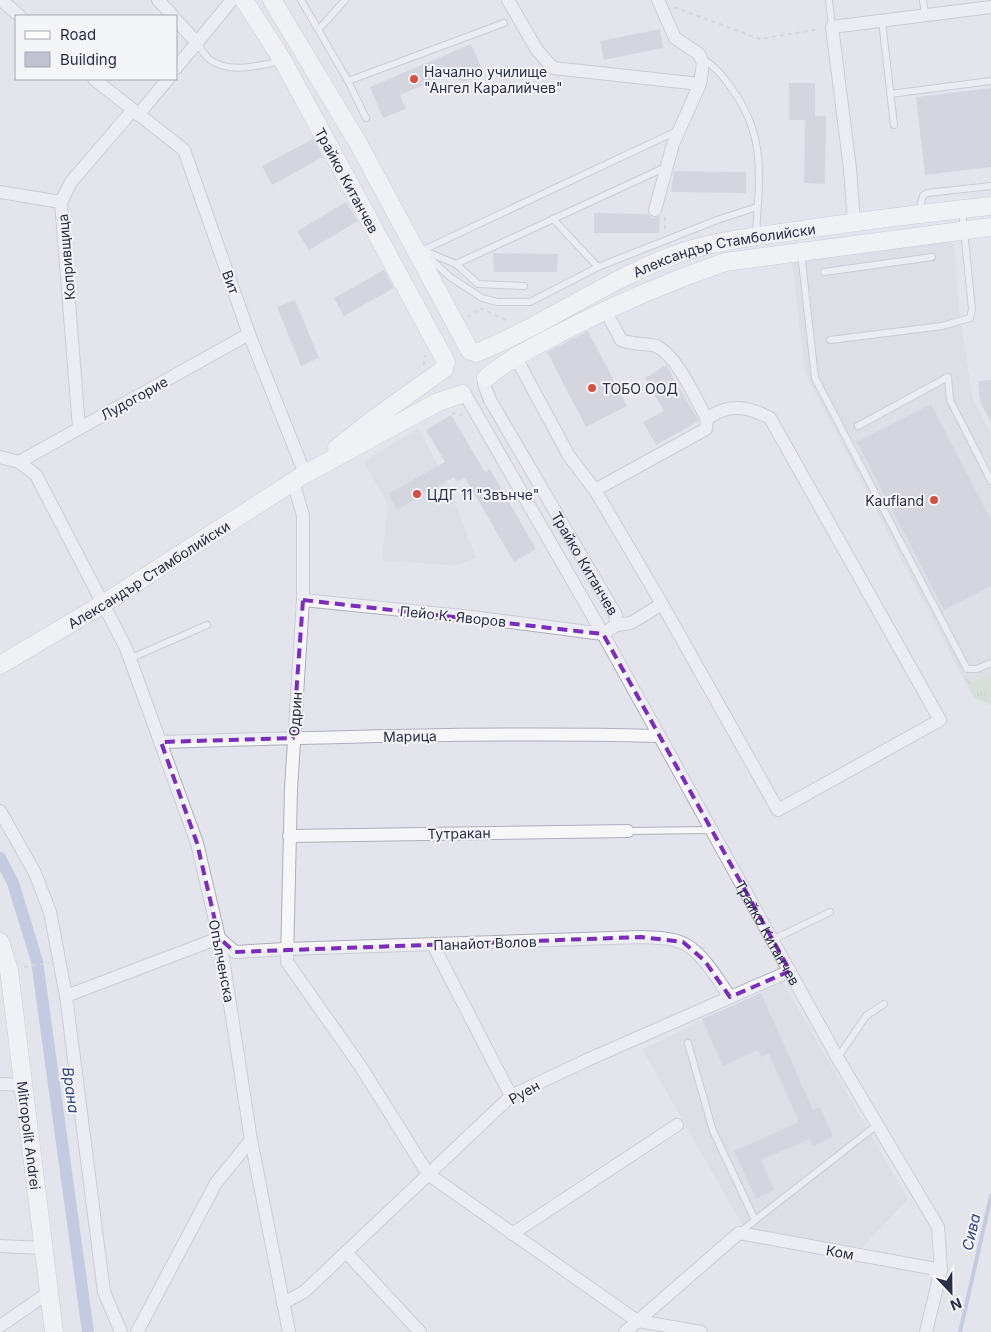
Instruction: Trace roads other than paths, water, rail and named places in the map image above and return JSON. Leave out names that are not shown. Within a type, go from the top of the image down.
[{"type":"main road","name":"Трайко Китанчев","points":[[244,0],[283,60],[434,339],[444,365]]},
{"type":"main road","name":"Трайко Китанчев","points":[[272,0],[358,143],[419,251],[456,326],[473,352]]},
{"type":"main road","name":"Александър Стамболийски","points":[[299,477],[375,418],[428,382],[456,352],[473,352],[521,333],[629,275],[670,256],[701,246],[756,236],[991,206]]},
{"type":"main road","name":"Александър Стамболийски","points":[[0,665],[103,604],[299,477],[438,402],[474,392],[515,356],[598,314],[683,276],[725,262],[991,227]]},
{"type":"main road","points":[[473,352],[485,364],[485,381]]},
{"type":"main road","points":[[444,365],[444,376],[450,387],[463,394]]},
{"type":"main road","name":"Mitropolit Andrei","points":[[0,942],[9,968],[54,1332]]},
{"type":"street","points":[[1,0],[19,15]]},
{"type":"street","points":[[158,0],[172,15]]},
{"type":"street","points":[[178,66],[232,0]]},
{"type":"street","points":[[508,0],[537,50],[553,68],[700,84]]},
{"type":"street","points":[[655,210],[678,130],[700,84],[701,58],[699,54],[675,38],[657,0]]},
{"type":"street","points":[[854,222],[850,169],[832,27],[991,7]]},
{"type":"street","points":[[178,22],[197,43]]},
{"type":"street","name":"Вит","points":[[95,80],[184,150],[299,477]]},
{"type":"street","name":"Копривщица","points":[[79,428],[61,202],[72,182],[167,80]]},
{"type":"street","points":[[0,192],[61,202]]},
{"type":"street","points":[[595,490],[706,429],[707,419],[672,359],[655,346],[634,345],[621,340],[612,321]]},
{"type":"street","name":"Лудогорие","points":[[19,462],[249,334]]},
{"type":"street","points":[[515,356],[569,456],[595,490],[662,604],[778,810],[940,720],[770,418],[739,406],[717,411],[707,419]]},
{"type":"street","name":"Трайко Китанчев","points":[[485,381],[490,400],[616,615],[616,625],[603,634]]},
{"type":"street","name":"Трайко Китанчев","points":[[463,394],[603,634],[837,1057],[938,1227],[941,1270]]},
{"type":"street","points":[[0,457],[19,462]]},
{"type":"street","name":"Опълченска","points":[[19,462],[36,475],[130,659],[197,842],[219,938],[251,1140],[289,1332]]},
{"type":"street","name":"Одрин","points":[[286,949],[293,738],[303,600],[303,516],[299,477]]},
{"type":"street","name":"Пейо К. Яворов","points":[[303,600],[472,617],[603,634]]},
{"type":"street","points":[[616,625],[631,623],[662,604]]},
{"type":"street","name":"Марица","points":[[161,742],[583,734],[658,736]]},
{"type":"street","points":[[0,811],[35,873],[50,912],[66,996],[87,1147],[102,1282],[109,1306],[121,1332]]},
{"type":"street","name":"Тутракан","points":[[289,836],[628,831]]},
{"type":"street","name":"Панайот Волов","points":[[219,938],[236,952],[641,937],[671,939],[683,942],[704,960],[730,997]]},
{"type":"street","points":[[66,996],[219,938]]},
{"type":"street","points":[[433,945],[511,1096]]},
{"type":"street","points":[[286,949],[287,962],[361,1067],[428,1174],[640,1327]]},
{"type":"street","name":"Руен","points":[[283,1303],[304,1292],[511,1096],[730,997],[790,972]]},
{"type":"street","points":[[0,1084],[24,1085]]},
{"type":"street","points":[[512,1234],[676,1125]]},
{"type":"street","points":[[137,1332],[216,1183],[251,1140]]},
{"type":"street","points":[[640,1327],[739,1233]]},
{"type":"street","name":"Ком","points":[[739,1233],[941,1270]]},
{"type":"street","points":[[0,1246],[43,1248]]},
{"type":"street","points":[[346,1252],[420,1332]]},
{"type":"street","points":[[926,1332],[941,1270]]},
{"type":"street","points":[[0,1326],[48,1293]]},
{"type":"street","points":[[625,1332],[640,1327],[701,1332]]},
{"type":"lane","points":[[301,0],[348,81],[366,118]]},
{"type":"lane","points":[[319,29],[345,0]]},
{"type":"lane","points":[[829,0],[832,27]]},
{"type":"lane","points":[[923,0],[925,15]]},
{"type":"lane","points":[[882,21],[894,125]]},
{"type":"lane","points":[[348,81],[504,23]]},
{"type":"lane","points":[[197,43],[209,59],[220,64],[245,69],[283,60]]},
{"type":"lane","points":[[701,58],[710,63],[723,77],[738,97],[752,125],[760,161],[756,236]]},
{"type":"lane","points":[[890,94],[991,81]]},
{"type":"lane","points":[[419,251],[678,130]]},
{"type":"lane","points":[[456,264],[667,166]]},
{"type":"lane","points":[[917,214],[923,196],[927,193],[991,186]]},
{"type":"lane","points":[[419,251],[465,288],[491,300],[530,302],[598,267],[717,220],[757,207]]},
{"type":"lane","points":[[830,340],[942,326],[970,318],[972,309],[962,209]]},
{"type":"lane","points":[[553,219],[598,267]]},
{"type":"lane","points":[[419,251],[456,264],[478,284],[524,286]]},
{"type":"lane","points":[[801,251],[815,378],[967,669],[977,669],[991,663]]},
{"type":"lane","points":[[824,272],[932,257]]},
{"type":"lane","points":[[858,426],[948,377],[950,400],[991,480]]},
{"type":"lane","points":[[130,659],[207,625]]},
{"type":"lane","points":[[628,831],[710,830]]},
{"type":"lane","points":[[772,940],[830,912]]},
{"type":"lane","points":[[837,1057],[866,1016],[884,1004]]},
{"type":"lane","points":[[688,1043],[713,1131],[755,1220]]},
{"type":"lane","points":[[739,1233],[877,1125]]},
{"type":"waterway","name":"Врана","points":[[0,858],[13,883],[37,961],[88,1332]]},
{"type":"waterway","name":"Сива","points":[[960,1332],[991,1196]]},
{"type":"place","name":"Начално училище \"Ангел Каралийчев\"","points":[[414,79]]},
{"type":"place","name":"ТОБО ООД","points":[[592,388]]},
{"type":"place","name":"ЦДГ 11 \"Звънче\"","points":[[417,494]]},
{"type":"place","name":"Kaufland","points":[[934,500]]}]
